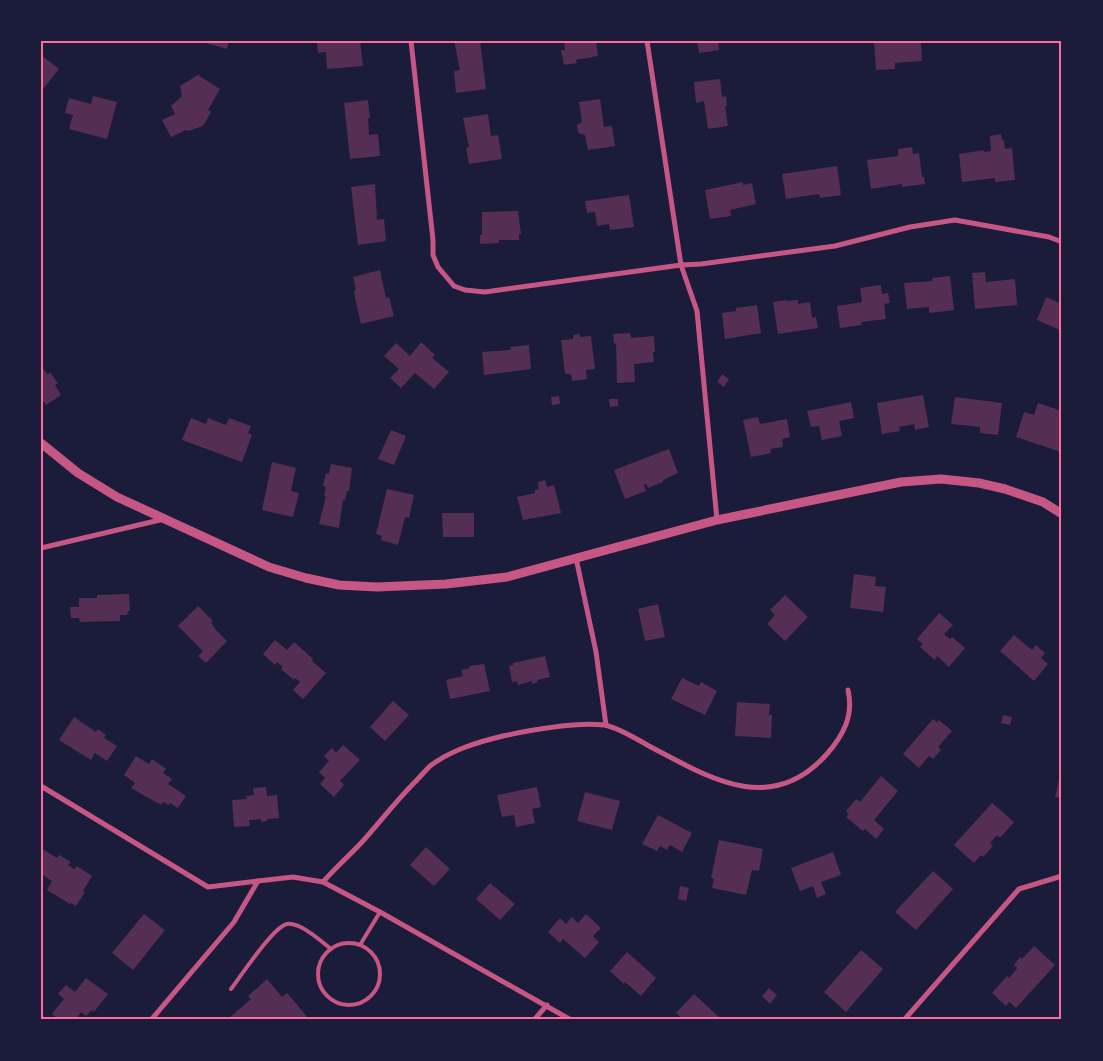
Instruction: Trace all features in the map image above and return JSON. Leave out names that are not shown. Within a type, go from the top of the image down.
[{"type":"street","points":[[411,41],[433,240],[433,255],[438,266],[454,286],[465,290],[485,292],[835,246],[910,228],[955,220],[1049,236],[1062,242]]},
{"type":"street","points":[[647,41],[681,265],[697,311],[717,520]]},
{"type":"street","points":[[41,443],[78,473],[117,497],[269,567],[339,585],[377,588],[446,584],[507,577],[717,520],[901,482],[941,479],[979,483],[1005,489],[1042,502],[1062,514]]},
{"type":"street","points":[[41,548],[167,519]]},
{"type":"street","points":[[576,558],[596,652],[606,725]]},
{"type":"street","points":[[323,882],[361,843],[398,799],[431,766],[460,749],[513,734],[567,726],[606,725],[703,774],[741,787],[768,788],[791,780],[815,766],[838,741],[849,717],[851,703],[848,690]]},
{"type":"street","points":[[41,786],[208,887],[293,876],[323,882],[380,912],[571,1020]]},
{"type":"street","points":[[904,1020],[1019,889],[1062,876]]},
{"type":"street","points":[[151,1020],[234,922],[258,881]]},
{"type":"street","points":[[534,1020],[547,1005]]},
{"type":"lane","points":[[360,945],[380,912]]},
{"type":"lane","points":[[232,989],[268,940],[281,927],[288,924],[300,927],[331,949]]},
{"type":"lane","points":[[350,943],[360,945],[369,950],[376,958],[380,967],[380,978],[372,996],[354,1005],[343,1005],[326,995],[320,986],[319,966],[324,956],[331,949],[340,944],[350,943]]},
{"type":"building","points":[[199,41],[229,41],[227,49]]},
{"type":"building","points":[[317,41],[360,41],[363,66],[327,69],[326,52],[318,53]]},
{"type":"building","points":[[454,41],[480,41],[486,89],[456,93],[454,71],[460,70]]},
{"type":"building","points":[[564,41],[596,41],[598,56],[576,60],[577,63],[564,65],[561,50],[565,50]]},
{"type":"building","points":[[697,41],[718,41],[719,50],[699,53]]},
{"type":"building","points":[[874,41],[921,41],[922,61],[895,63],[895,69],[876,70]]},
{"type":"building","points":[[41,55],[59,69],[44,88],[41,86]]},
{"type":"building","points":[[198,75],[220,89],[208,110],[211,112],[203,126],[186,130],[171,137],[162,120],[175,114],[171,106],[182,96],[180,86]]},
{"type":"building","points":[[720,79],[722,97],[726,96],[727,106],[725,106],[728,126],[708,129],[704,101],[696,103],[694,82]]},
{"type":"building","points":[[93,96],[117,102],[107,139],[69,129],[73,115],[65,113],[69,98],[91,104]]},
{"type":"building","points":[[600,99],[604,127],[612,126],[615,146],[588,150],[585,135],[578,133],[577,125],[582,122],[579,102]]},
{"type":"building","points":[[368,100],[369,135],[378,134],[380,156],[350,159],[344,103]]},
{"type":"building","points":[[488,114],[491,136],[498,135],[502,159],[469,164],[466,148],[469,147],[463,118]]},
{"type":"building","points":[[1001,134],[1005,149],[1012,148],[1015,180],[995,182],[995,178],[962,182],[959,154],[984,150],[984,152],[991,151],[990,136]]},
{"type":"building","points":[[912,147],[913,154],[919,153],[922,177],[924,177],[925,184],[902,187],[902,184],[871,189],[867,160],[898,156],[898,149]]},
{"type":"building","points":[[837,166],[841,195],[820,198],[819,194],[786,199],[782,174]]},
{"type":"building","points":[[743,182],[743,185],[752,183],[756,204],[730,210],[731,216],[710,219],[705,190]]},
{"type":"building","points":[[375,184],[377,220],[384,219],[386,241],[358,245],[351,187]]},
{"type":"building","points":[[629,195],[634,227],[610,230],[609,224],[597,226],[595,212],[587,213],[585,201]]},
{"type":"building","points":[[518,211],[521,234],[519,234],[519,240],[499,240],[499,243],[480,244],[482,212]]},
{"type":"building","points":[[380,270],[386,298],[389,297],[394,316],[361,324],[355,298],[354,291],[356,290],[353,277]]},
{"type":"building","points":[[985,272],[986,282],[1015,279],[1017,305],[975,309],[972,273]]},
{"type":"building","points":[[950,276],[954,310],[929,313],[929,307],[907,309],[904,283],[933,281],[932,278]]},
{"type":"building","points":[[881,285],[882,294],[888,293],[890,303],[884,304],[886,319],[861,322],[862,325],[840,328],[837,306],[862,302],[860,288]]},
{"type":"building","points":[[1046,297],[1062,304],[1062,331],[1037,320]]},
{"type":"building","points":[[798,300],[798,304],[810,302],[812,318],[816,317],[818,328],[778,334],[773,302]]},
{"type":"building","points":[[757,305],[761,333],[725,339],[722,313],[736,311],[736,308]]},
{"type":"building","points":[[630,333],[631,338],[654,336],[654,362],[634,364],[635,382],[617,383],[616,343],[614,344],[613,334]]},
{"type":"building","points":[[580,334],[580,337],[591,336],[595,369],[586,370],[587,379],[572,381],[571,374],[565,374],[561,340],[573,339],[573,335]]},
{"type":"building","points":[[421,342],[435,355],[432,358],[449,372],[434,389],[415,373],[401,388],[390,378],[399,369],[384,356],[396,343],[410,356]]},
{"type":"building","points":[[529,345],[531,369],[484,375],[482,352],[511,350],[510,347]]},
{"type":"building","points":[[41,366],[48,375],[50,372],[58,383],[55,385],[61,395],[46,405],[41,398]]},
{"type":"building","points":[[722,374],[729,379],[724,387],[717,382]]},
{"type":"building","points":[[923,395],[929,427],[915,430],[914,424],[899,427],[900,431],[882,434],[877,403]]},
{"type":"building","points":[[559,396],[560,404],[552,405],[551,397]]},
{"type":"building","points":[[955,397],[1002,403],[998,435],[980,433],[980,427],[951,424]]},
{"type":"building","points":[[609,399],[618,399],[618,406],[610,407]]},
{"type":"building","points":[[851,402],[854,418],[839,421],[842,436],[822,440],[819,426],[811,427],[807,411]]},
{"type":"building","points":[[1038,403],[1062,411],[1061,452],[1016,437],[1024,412],[1034,415]]},
{"type":"building","points":[[758,417],[760,424],[787,419],[790,437],[782,439],[783,447],[770,449],[771,453],[751,457],[743,420]]},
{"type":"building","points":[[191,418],[206,424],[208,418],[226,425],[229,418],[251,426],[248,433],[252,435],[242,462],[182,440]]},
{"type":"building","points":[[391,430],[406,436],[394,465],[378,459]]},
{"type":"building","points":[[669,449],[678,473],[648,488],[646,484],[644,485],[646,491],[625,499],[614,470]]},
{"type":"building","points":[[272,462],[296,468],[291,491],[299,493],[293,517],[262,510]]},
{"type":"building","points":[[331,464],[352,468],[349,491],[347,491],[345,500],[343,500],[339,528],[319,524],[326,496],[324,496],[326,487],[323,486],[326,473],[329,474]]},
{"type":"building","points":[[545,480],[547,487],[554,485],[561,513],[523,520],[517,497],[535,493],[535,490],[539,489],[538,482]]},
{"type":"building","points":[[387,489],[414,495],[409,518],[405,517],[398,545],[381,540],[382,536],[376,534]]},
{"type":"building","points":[[442,513],[474,513],[474,537],[443,537]]},
{"type":"building","points":[[854,574],[876,577],[875,586],[886,587],[883,612],[850,608]]},
{"type":"building","points":[[129,594],[130,611],[128,611],[127,615],[120,615],[120,621],[80,622],[79,618],[71,618],[70,607],[79,607],[79,598],[97,598],[97,595]]},
{"type":"building","points":[[785,595],[808,617],[785,641],[767,624],[775,615],[770,610]]},
{"type":"building","points":[[658,604],[665,637],[645,641],[638,609]]},
{"type":"building","points":[[198,606],[213,621],[211,622],[215,629],[227,641],[206,663],[198,656],[203,651],[178,626]]},
{"type":"building","points":[[939,613],[953,625],[944,634],[950,639],[952,637],[965,648],[949,667],[937,656],[935,660],[920,647],[923,644],[917,639]]},
{"type":"building","points":[[1014,635],[1032,650],[1036,645],[1045,653],[1041,658],[1048,664],[1034,681],[1000,651]]},
{"type":"building","points":[[275,640],[287,650],[294,642],[326,673],[303,699],[293,690],[300,682],[295,678],[294,680],[281,669],[283,667],[277,662],[275,665],[263,654]]},
{"type":"building","points":[[545,656],[550,677],[537,680],[538,682],[532,684],[532,681],[518,685],[517,681],[512,682],[509,666],[513,665],[513,663]]},
{"type":"building","points":[[484,664],[490,691],[450,699],[446,680],[463,676],[461,670],[470,668],[469,666]]},
{"type":"building","points":[[682,678],[699,686],[701,682],[717,691],[705,715],[671,699]]},
{"type":"building","points":[[393,701],[409,715],[385,741],[370,727]]},
{"type":"building","points":[[737,702],[770,704],[769,715],[772,715],[771,738],[735,736]]},
{"type":"building","points":[[1003,715],[1012,717],[1010,725],[1001,723]]},
{"type":"building","points":[[74,717],[96,732],[98,729],[106,735],[104,738],[117,746],[107,761],[95,753],[91,760],[59,740]]},
{"type":"building","points":[[933,719],[937,722],[939,720],[952,731],[938,747],[941,750],[933,759],[929,756],[919,768],[903,754]]},
{"type":"building","points":[[343,745],[360,760],[340,781],[344,785],[334,797],[320,784],[325,778],[319,772],[329,761],[324,756],[332,748],[336,753]]},
{"type":"building","points":[[136,756],[149,764],[152,759],[166,769],[163,773],[172,779],[168,784],[186,796],[178,808],[170,803],[169,805],[163,802],[161,805],[131,788],[135,783],[124,775]]},
{"type":"building","points":[[1062,772],[1062,798],[1055,797]]},
{"type":"building","points":[[881,776],[898,791],[874,820],[884,829],[876,839],[865,829],[863,831],[846,817],[849,814],[846,811],[856,799],[860,802]]},
{"type":"building","points":[[266,787],[267,796],[277,795],[279,818],[267,819],[267,821],[261,822],[261,819],[249,820],[250,826],[234,827],[232,800],[247,799],[246,796],[254,795],[253,788]]},
{"type":"building","points":[[537,787],[541,807],[532,809],[535,823],[516,827],[514,815],[502,817],[497,795]]},
{"type":"building","points":[[585,792],[620,801],[612,830],[577,821]]},
{"type":"building","points":[[992,803],[1014,822],[1001,837],[996,836],[990,843],[993,846],[983,857],[981,855],[974,863],[954,845]]},
{"type":"building","points":[[658,815],[692,833],[682,852],[670,845],[667,850],[660,846],[657,851],[642,844]]},
{"type":"building","points":[[719,840],[763,849],[759,871],[752,870],[746,895],[712,888],[714,879],[711,878]]},
{"type":"building","points":[[426,847],[450,869],[434,886],[410,865]]},
{"type":"building","points":[[41,848],[57,858],[59,855],[71,862],[68,865],[74,869],[77,866],[92,876],[76,906],[47,890],[52,881],[41,874]]},
{"type":"building","points":[[833,852],[841,875],[821,882],[826,894],[817,898],[813,886],[800,891],[791,868]]},
{"type":"building","points":[[933,871],[953,889],[916,930],[895,912]]},
{"type":"building","points":[[490,883],[515,904],[500,920],[476,899]]},
{"type":"building","points":[[680,886],[689,888],[686,901],[678,899]]},
{"type":"building","points":[[144,914],[165,930],[133,970],[112,953]]},
{"type":"building","points":[[586,914],[601,928],[593,936],[599,942],[585,958],[563,939],[560,943],[548,932],[560,918],[566,924],[572,917],[578,923]]},
{"type":"building","points":[[1034,946],[1055,965],[1016,1008],[1009,1002],[1006,1006],[992,993],[1007,976],[1009,978],[1016,970],[1017,968],[1014,965],[1020,957],[1022,959]]},
{"type":"building","points":[[861,950],[883,969],[846,1012],[824,992]]},
{"type":"building","points":[[627,952],[656,978],[641,996],[610,971]]},
{"type":"building","points":[[86,978],[108,994],[94,1012],[92,1010],[86,1016],[81,1012],[75,1020],[59,1020],[52,1014],[64,999],[58,994],[66,985],[75,992]]},
{"type":"building","points":[[267,979],[282,997],[287,993],[310,1020],[268,1020],[264,1016],[260,1020],[232,1020],[230,1017],[251,999],[248,996]]},
{"type":"building","points":[[769,988],[777,995],[770,1004],[762,996]]},
{"type":"building","points":[[694,994],[722,1020],[684,1020],[676,1013]]}]
